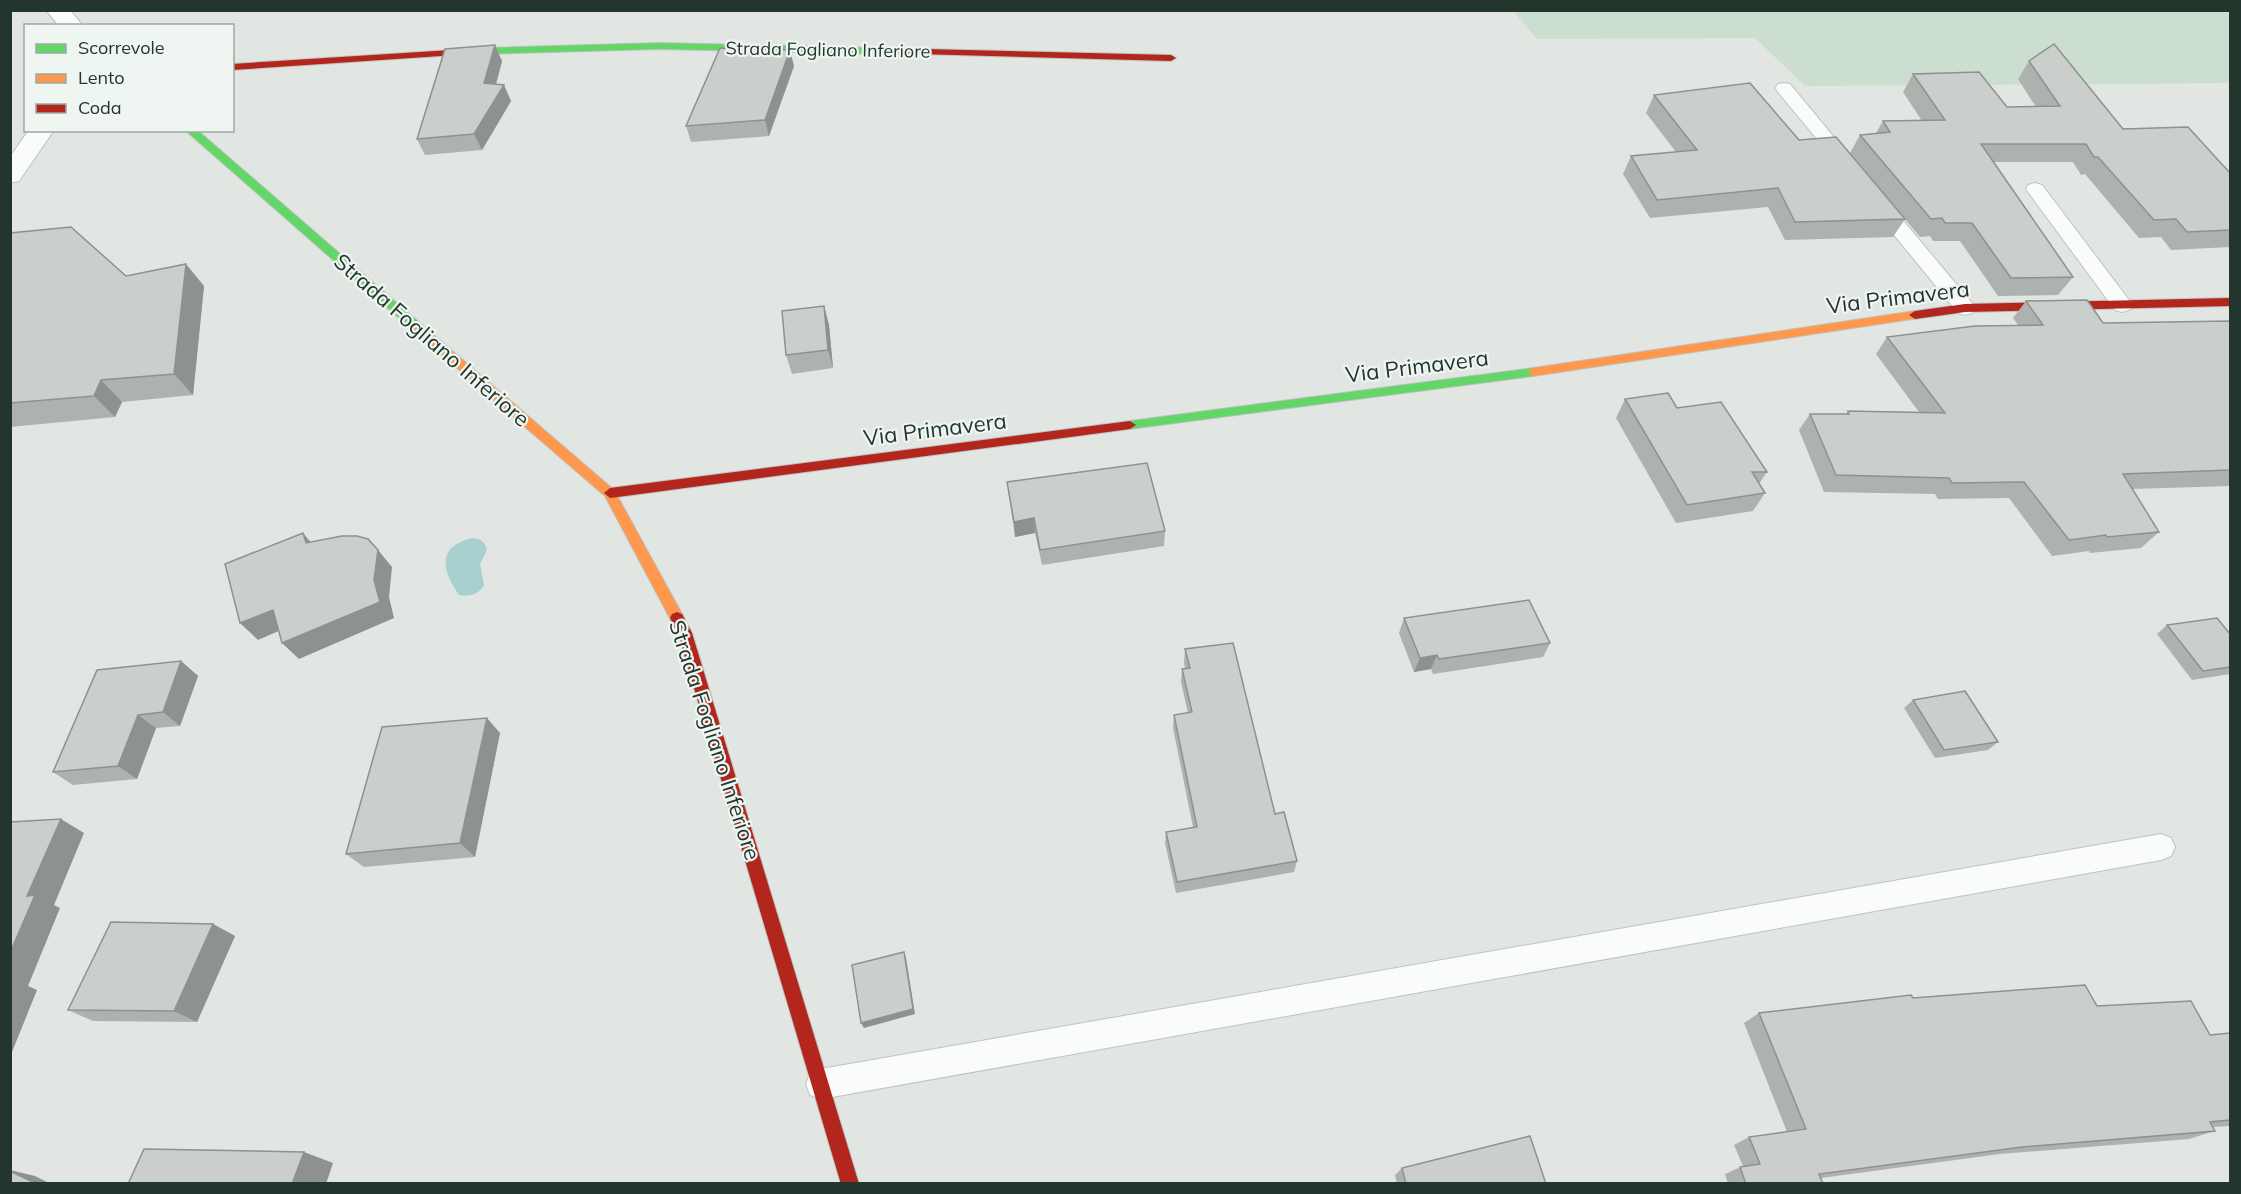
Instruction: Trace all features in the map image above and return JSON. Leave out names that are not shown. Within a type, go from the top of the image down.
[{"type":"street","points":[[57,10],[70,24]]},
{"type":"street","name":"Strada Fogliano Inferiore","points":[[234,67],[476,51],[659,46],[1171,58]]},
{"type":"street","points":[[10,175],[41,132]]},
{"type":"street","name":"Strada Fogliano Inferiore","points":[[192,132],[610,493],[685,633],[850,1184]]},
{"type":"street","name":"Via Primavera","points":[[610,493],[1541,371],[1965,308],[2230,302]]},
{"type":"lane","points":[[1784,88],[1965,308]]},
{"type":"lane","points":[[2035,189],[2122,305]]},
{"type":"lane","points":[[821,1084],[2162,847]]},
{"type":"green space","points":[[1513,11],[2230,11],[2230,83],[1805,86],[1755,38],[1537,39]]},
{"type":"water","points":[[472,538],[482,541],[487,550],[480,564],[484,585],[473,594],[459,595],[449,577],[446,560],[452,547]]},
{"type":"building","points":[[2054,44],[2123,129],[2188,127],[2230,173],[2230,230],[2187,232],[2176,219],[2154,220],[2098,157],[2094,157],[2086,144],[1981,144],[2073,277],[2011,278],[1972,223],[1945,223],[1942,218],[1931,219],[1860,135],[1890,132],[1883,121],[1945,120],[1913,74],[1979,72],[2007,107],[2060,106],[2029,61]]},
{"type":"building","points":[[495,45],[484,83],[504,85],[474,134],[417,139],[445,49]]},
{"type":"building","points":[[720,48],[790,50],[765,120],[686,126]]},
{"type":"building","points":[[1750,83],[1799,140],[1836,137],[1905,219],[1795,222],[1778,188],[1657,200],[1631,156],[1697,150],[1654,95]]},
{"type":"building","points":[[71,227],[126,276],[186,264],[174,374],[101,380],[94,396],[10,403],[10,233]]},
{"type":"building","points":[[2087,300],[2103,323],[2230,321],[2230,470],[2123,474],[2159,532],[2069,540],[2024,482],[1952,483],[1949,478],[1836,475],[1810,414],[1849,414],[1848,411],[1945,413],[1887,337],[1975,326],[2043,325],[2026,301]]},
{"type":"building","points":[[824,306],[828,350],[786,355],[782,311]]},
{"type":"building","points":[[1668,393],[1677,408],[1721,402],[1767,472],[1752,472],[1765,493],[1687,505],[1625,399]]},
{"type":"building","points":[[1147,463],[1165,531],[1040,550],[1034,518],[1014,522],[1007,482]]},
{"type":"building","points":[[303,533],[306,543],[342,536],[368,539],[378,550],[374,580],[380,602],[282,643],[273,610],[240,623],[225,564]]},
{"type":"building","points":[[1529,600],[1550,643],[1439,659],[1437,655],[1420,658],[1404,618]]},
{"type":"building","points":[[2217,618],[2230,634],[2230,667],[2203,671],[2167,625]]},
{"type":"building","points":[[1233,643],[1275,814],[1284,812],[1297,861],[1177,882],[1166,832],[1197,827],[1174,715],[1192,712],[1182,669],[1190,668],[1185,649]]},
{"type":"building","points":[[181,661],[163,712],[138,715],[118,766],[53,772],[97,670]]},
{"type":"building","points":[[1965,691],[1998,742],[1944,750],[1913,700]]},
{"type":"building","points":[[487,718],[460,843],[346,854],[382,727]]},
{"type":"building","points":[[61,819],[27,896],[35,895],[10,953],[10,822]]},
{"type":"building","points":[[111,922],[213,924],[174,1011],[68,1010]]},
{"type":"building","points":[[904,952],[913,1009],[861,1023],[852,965]]},
{"type":"building","points":[[2085,985],[2097,1006],[2191,1001],[2210,1035],[2230,1033],[2230,1120],[2210,1122],[2215,1131],[2022,1147],[1819,1174],[1823,1184],[1746,1184],[1740,1167],[1760,1164],[1749,1137],[1806,1129],[1759,1013],[1911,995],[1913,998]]},
{"type":"building","points":[[1530,1136],[1546,1184],[1406,1184],[1402,1168]]},
{"type":"building","points":[[144,1149],[304,1152],[292,1184],[128,1184]]},
{"type":"building","points":[[10,1171],[37,1184],[10,1184]]},
{"type":"traffic: fast","points":[[483,51],[659,46],[884,51]]},
{"type":"traffic: fast","points":[[192,132],[417,327]]},
{"type":"traffic: fast","points":[[1130,425],[1533,372]]},
{"type":"traffic: slow","points":[[1533,372],[1915,315]]},
{"type":"traffic: slow","points":[[417,327],[610,493],[677,618]]},
{"type":"traffic: jam","points":[[234,67],[483,51]]},
{"type":"traffic: jam","points":[[884,51],[1171,58]]},
{"type":"traffic: jam","points":[[1915,315],[1965,308],[2230,302]]},
{"type":"traffic: jam","points":[[610,493],[1130,425]]},
{"type":"traffic: jam","points":[[677,618],[685,633],[850,1184]]}]
